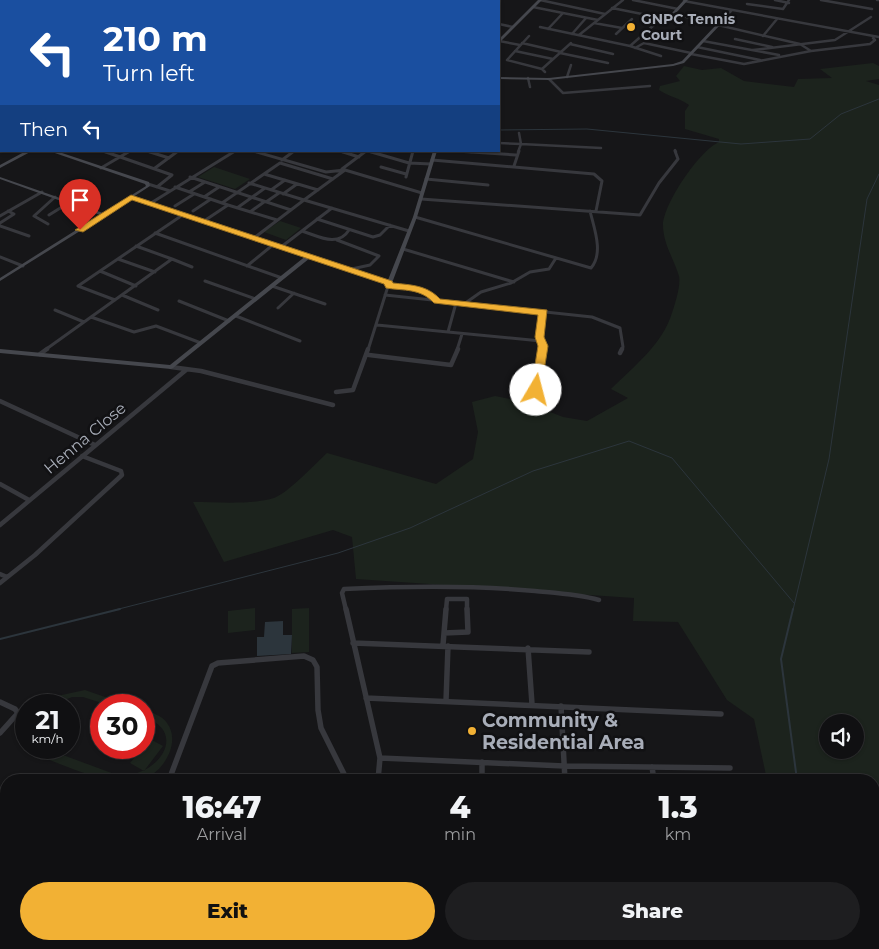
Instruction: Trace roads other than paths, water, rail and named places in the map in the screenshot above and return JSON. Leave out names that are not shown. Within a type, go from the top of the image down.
[{"type":"street","points":[[500,40],[540,0],[605,14]]},
{"type":"street","points":[[614,0],[621,1]]},
{"type":"street","points":[[633,0],[678,9]]},
{"type":"street","points":[[747,4],[783,10],[789,1],[775,0]]},
{"type":"street","points":[[821,0],[872,9]]},
{"type":"street","points":[[579,35],[621,1]]},
{"type":"street","points":[[811,51],[800,44],[673,14],[685,1],[879,38]]},
{"type":"street","points":[[533,7],[598,20]]},
{"type":"street","points":[[612,8],[662,18],[630,46]]},
{"type":"street","points":[[500,78],[549,79],[673,65],[683,62],[732,10]]},
{"type":"street","points":[[548,29],[563,13]]},
{"type":"street","points":[[572,34],[586,18]]},
{"type":"street","points":[[753,50],[835,40],[871,18]]},
{"type":"street","points":[[616,34],[632,19]]},
{"type":"street","points":[[763,36],[777,19]]},
{"type":"street","points":[[594,23],[622,28]]},
{"type":"street","points":[[500,24],[513,27]]},
{"type":"street","points":[[540,27],[630,46],[637,50],[661,56]]},
{"type":"street","points":[[529,36],[508,60],[542,68],[545,72]]},
{"type":"street","points":[[635,48],[644,43],[741,64],[811,51],[870,44],[875,40],[873,38]]},
{"type":"street","points":[[735,39],[776,48]]},
{"type":"street","points":[[500,41],[608,63]]},
{"type":"street","points":[[703,41],[783,56]]},
{"type":"street","points":[[542,68],[571,44],[613,54]]},
{"type":"street","points":[[697,47],[762,60]]},
{"type":"street","points":[[781,47],[792,53]]},
{"type":"street","points":[[515,51],[553,59]]},
{"type":"street","points":[[567,77],[572,65]]},
{"type":"street","points":[[528,78],[530,87]]},
{"type":"street","points":[[549,79],[563,93],[650,86]]},
{"type":"street","points":[[514,166],[521,144],[519,134]]},
{"type":"street","points":[[500,143],[601,148]]},
{"type":"street","points":[[421,199],[641,214],[659,183],[678,159],[675,150]]},
{"type":"street","points":[[0,167],[28,152]]},
{"type":"street","points":[[53,152],[170,191]]},
{"type":"street","points":[[106,152],[172,175],[157,187]]},
{"type":"street","points":[[101,168],[128,152]]},
{"type":"street","points":[[151,152],[169,158]]},
{"type":"street","points":[[155,168],[177,152]]},
{"type":"street","points":[[151,203],[190,177],[233,152]]},
{"type":"street","points":[[256,152],[327,172],[343,170],[422,193]]},
{"type":"street","points":[[282,160],[293,152]]},
{"type":"street","points":[[343,152],[359,157]]},
{"type":"street","points":[[254,238],[366,152]]},
{"type":"street","points":[[370,152],[409,163],[432,162],[514,166],[598,176],[602,181],[596,211]]},
{"type":"street","points":[[382,167],[406,176],[413,152]]},
{"type":"street","points":[[336,392],[353,390],[359,371],[368,354],[368,345],[377,325],[385,295],[415,217],[435,152]]},
{"type":"street","points":[[479,152],[516,155]]},
{"type":"street","points":[[222,202],[281,163],[333,179]]},
{"type":"street","points":[[264,174],[318,190]]},
{"type":"street","points":[[190,177],[291,210]]},
{"type":"street","points":[[0,178],[105,214]]},
{"type":"street","points":[[426,179],[488,185]]},
{"type":"street","points":[[271,190],[285,180]]},
{"type":"street","points":[[189,192],[205,182]]},
{"type":"street","points":[[249,183],[409,231]]},
{"type":"street","points":[[0,280],[131,198],[148,184]]},
{"type":"street","points":[[250,212],[297,184]]},
{"type":"street","points":[[204,197],[219,187]]},
{"type":"street","points":[[175,188],[276,220]]},
{"type":"street","points":[[237,208],[265,188]]},
{"type":"street","points":[[0,216],[42,192]]},
{"type":"street","points":[[175,206],[194,194]]},
{"type":"street","points":[[48,224],[34,216],[55,197]]},
{"type":"street","points":[[131,198],[151,203],[389,284],[416,288],[431,294],[437,301]]},
{"type":"street","points":[[193,211],[211,199]]},
{"type":"street","points":[[49,215],[70,202]]},
{"type":"street","points":[[204,222],[228,205]]},
{"type":"street","points":[[281,247],[332,208]]},
{"type":"street","points":[[0,224],[14,214],[8,211]]},
{"type":"street","points":[[415,217],[589,268],[594,266],[597,239],[590,211]]},
{"type":"street","points":[[115,300],[78,286],[184,214]]},
{"type":"street","points":[[317,219],[376,237],[390,225]]},
{"type":"street","points":[[0,224],[29,236]]},
{"type":"street","points":[[302,230],[337,240],[378,256],[377,260],[368,267],[354,266],[348,270]]},
{"type":"street","points":[[337,240],[344,238],[349,230]]},
{"type":"street","points":[[156,233],[282,278]]},
{"type":"street","points":[[247,266],[274,244]]},
{"type":"street","points":[[136,246],[192,267]]},
{"type":"street","points":[[403,248],[514,282]]},
{"type":"street","points":[[171,367],[310,256]]},
{"type":"street","points":[[0,257],[23,266]]},
{"type":"street","points":[[464,304],[481,292],[514,282],[530,272],[549,270],[556,258]]},
{"type":"street","points":[[118,259],[154,272]]},
{"type":"street","points":[[40,354],[172,259]]},
{"type":"street","points":[[100,271],[136,286]]},
{"type":"street","points":[[206,281],[256,299]]},
{"type":"street","points":[[272,286],[324,304]]},
{"type":"street","points":[[278,308],[294,293]]},
{"type":"street","points":[[385,295],[584,315],[612,323],[620,328],[623,340],[620,353]]},
{"type":"street","points":[[122,296],[158,310]]},
{"type":"street","points":[[179,301],[229,321]]},
{"type":"street","points":[[448,332],[456,303]]},
{"type":"street","points":[[56,310],[84,322]]},
{"type":"street","points":[[543,312],[541,341],[543,346],[536,390],[539,394],[547,396]]},
{"type":"street","points":[[236,316],[300,341]]},
{"type":"street","points":[[92,317],[134,332],[156,326],[201,344]]},
{"type":"street","points":[[377,325],[541,341]]},
{"type":"street","points":[[368,354],[450,365],[454,362],[462,334]]},
{"type":"street","points":[[0,351],[201,371],[332,405]]},
{"type":"street","name":"Henna Close","points":[[0,525],[186,370]]},
{"type":"street","points":[[0,401],[95,445]]},
{"type":"street","points":[[0,583],[122,476],[121,471],[82,456]]},
{"type":"street","points":[[0,484],[30,500]]},
{"type":"street","points":[[0,574],[7,577]]},
{"type":"street","points":[[379,774],[380,758],[342,592],[347,588],[420,585],[514,589],[584,596],[599,600]]},
{"type":"street","points":[[444,634],[468,632],[467,599],[448,597],[444,634],[446,645],[446,701]]},
{"type":"street","points":[[353,643],[528,648],[589,652]]},
{"type":"street","points":[[528,648],[532,704]]},
{"type":"street","points":[[171,774],[212,666],[218,663],[304,656],[313,660],[317,667],[320,724],[324,737],[346,774]]},
{"type":"street","points":[[366,698],[721,714]]},
{"type":"street","points":[[0,702],[15,709],[18,713],[0,733]]},
{"type":"street","points":[[561,706],[565,774]]},
{"type":"street","points":[[380,758],[564,766],[730,768]]},
{"type":"street","points":[[482,762],[482,774]]},
{"type":"street","points":[[652,767],[653,774]]},
{"type":"waterway","points":[[500,130],[587,129],[741,144],[810,139],[841,114],[879,99]]},
{"type":"waterway","points":[[793,610],[829,459],[867,199],[879,174]]},
{"type":"waterway","points":[[115,610],[338,553],[410,528],[533,471],[629,441],[672,458],[794,603]]},
{"type":"waterway","points":[[0,639],[120,609]]},
{"type":"waterway","points":[[793,609],[781,659],[796,774]]},
{"type":"place","name":"GNPC Tennis Court","points":[[631,27]]},
{"type":"place","name":"Community & Residential Area","points":[[472,731]]}]
